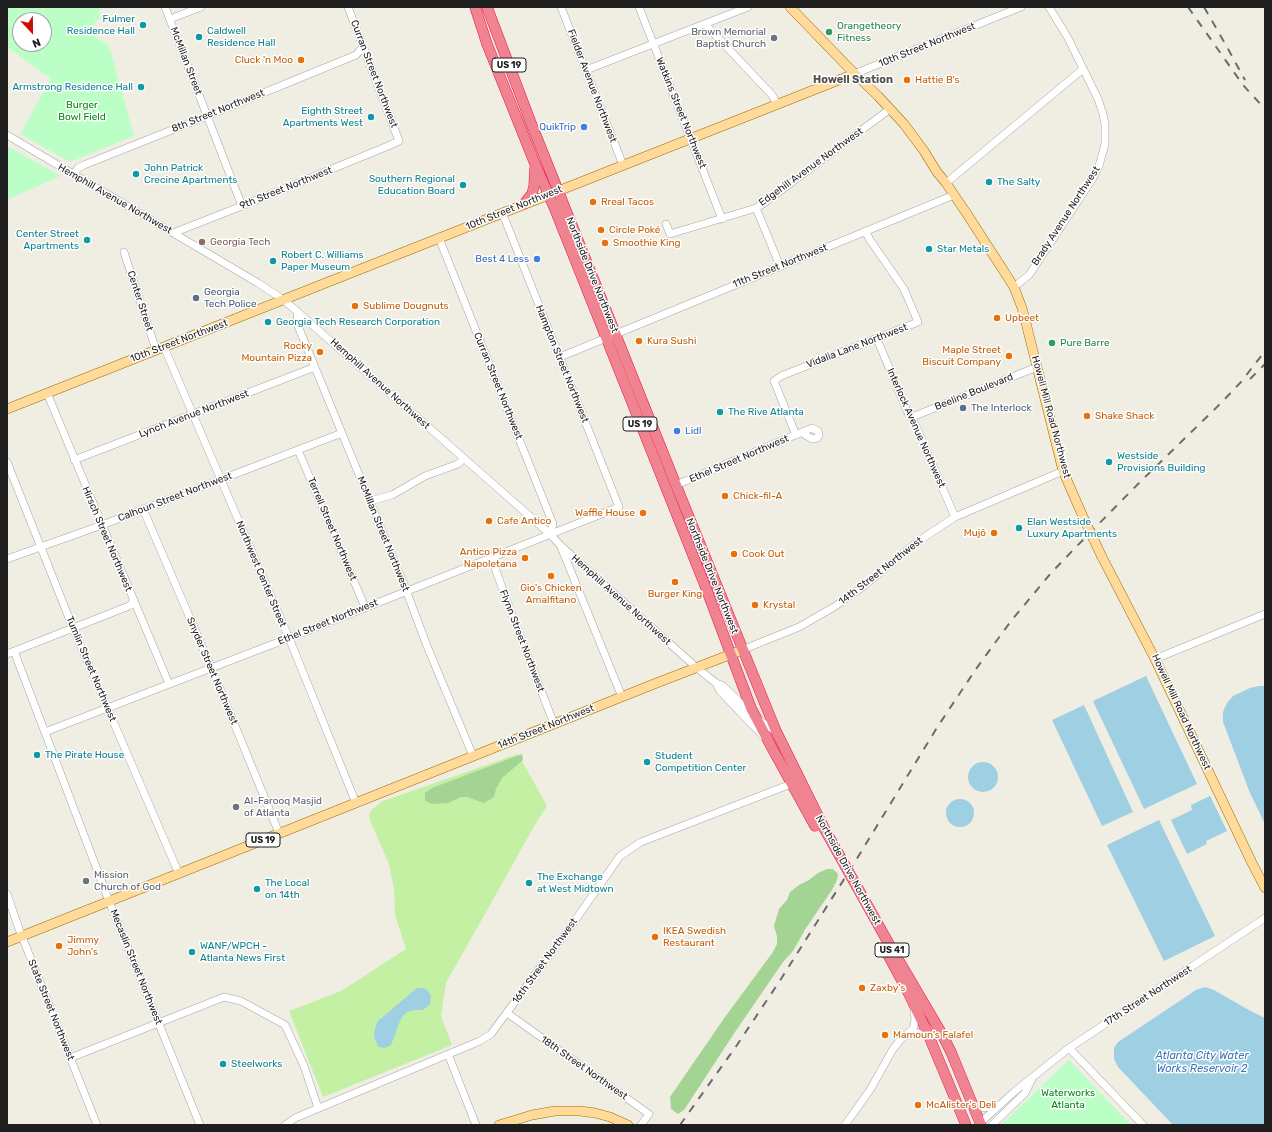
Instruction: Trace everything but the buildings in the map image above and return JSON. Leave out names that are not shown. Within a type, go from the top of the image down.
[{"type":"highway","name":"Northside Drive Northwest","points":[[475,7],[487,44],[535,164],[676,485],[776,731],[824,828],[888,944],[942,1034],[973,1104],[979,1124]]},
{"type":"highway","name":"Northside Drive Northwest","points":[[487,7],[558,191],[611,336],[643,431],[756,718],[791,784],[875,931],[913,1004],[928,1034],[966,1125]]},
{"type":"highway","points":[[524,204],[532,194],[535,164]]},
{"type":"highway","points":[[643,431],[654,445],[666,476],[676,485]]},
{"type":"main road","name":"Howell Mill Road Northwest","points":[[790,7],[854,74],[890,109],[920,145],[937,172],[985,240],[1014,287],[1022,308],[1063,471],[1102,557],[1156,659],[1265,888]]},
{"type":"main road","name":"10th Street Northwest","points":[[7,408],[854,74]]},
{"type":"main road","name":"14th Street Northwest","points":[[7,942],[742,650]]},
{"type":"main road","points":[[502,1124],[547,1112],[580,1112],[610,1118],[628,1125]]},
{"type":"street","name":"McMillan Street","points":[[165,7],[207,116]]},
{"type":"street","points":[[170,19],[201,7]]},
{"type":"street","name":"Curran Street Northwest","points":[[348,7],[399,141]]},
{"type":"street","name":"Fielder Avenue Northwest","points":[[561,7],[623,165]]},
{"type":"street","name":"Watkins Street Northwest","points":[[639,7],[722,218]]},
{"type":"street","points":[[586,70],[748,7]]},
{"type":"street","name":"10th Street Northwest","points":[[854,74],[1021,7]]},
{"type":"street","name":"Brady Avenue Northwest","points":[[1014,287],[1029,275],[1093,178],[1103,154],[1106,134],[1104,114],[1098,99],[1068,38],[1049,7]]},
{"type":"street","points":[[705,24],[772,95],[777,104]]},
{"type":"street","name":"8th Street Northwest","points":[[73,175],[78,168],[84,165],[356,55],[364,48]]},
{"type":"street","points":[[946,183],[1084,69]]},
{"type":"street","name":"Edgehill Avenue Northwest","points":[[666,224],[670,234],[756,208],[890,109]]},
{"type":"street","points":[[207,116],[242,206]]},
{"type":"street","name":"Hemphill Avenue Northwest","points":[[7,135],[258,283],[284,300],[550,534],[560,545],[697,668],[716,683],[723,686],[756,718],[776,731]]},
{"type":"street","name":"9th Street Northwest","points":[[173,233],[399,141]]},
{"type":"street","name":"11th Street Northwest","points":[[560,357],[954,195]]},
{"type":"street","points":[[756,208],[780,266]]},
{"type":"street","name":"Hampton Street Northwest","points":[[502,212],[619,507],[609,510]]},
{"type":"street","name":"Vidalia Lane Northwest","points":[[799,434],[774,381],[781,376],[918,322],[904,289],[865,231]]},
{"type":"street","name":"Curran Street Northwest","points":[[439,238],[553,524],[550,534]]},
{"type":"street","name":"Center Street","points":[[124,252],[160,348]]},
{"type":"street","name":"McMillan Street Northwest","points":[[297,311],[298,326],[314,367],[473,756]]},
{"type":"street","name":"Interlock Avenue Northwest","points":[[877,339],[908,413],[912,417],[955,517]]},
{"type":"street","name":"Northwest Center Street","points":[[160,348],[192,414],[289,638],[356,803]]},
{"type":"street","name":"Lynch Avenue Northwest","points":[[74,460],[314,367]]},
{"type":"street","name":"Beeline Boulevard","points":[[912,417],[1037,367]]},
{"type":"street","name":"Hirsch Street Northwest","points":[[46,393],[169,684]]},
{"type":"street","name":"Calhoun Street Northwest","points":[[7,559],[102,525],[342,433]]},
{"type":"street","name":"Ethel Street Northwest","points":[[676,485],[799,434]]},
{"type":"street","name":"Terrell Street Northwest","points":[[298,450],[365,607]]},
{"type":"street","points":[[370,501],[392,495],[425,476],[458,464],[463,459]]},
{"type":"street","name":"Tumlin Street Northwest","points":[[7,462],[73,628],[179,874]]},
{"type":"street","name":"14th Street Northwest","points":[[742,650],[799,627],[834,607],[864,586],[917,542],[955,517],[1063,471]]},
{"type":"street","name":"Snyder Street Northwest","points":[[143,509],[211,667],[279,834]]},
{"type":"street","name":"Ethel Street Northwest","points":[[45,732],[289,638],[609,510]]},
{"type":"street","points":[[560,545],[622,697]]},
{"type":"street","name":"Flynn Street Northwest","points":[[491,557],[554,724]]},
{"type":"street","points":[[7,654],[129,606],[132,604],[133,600]]},
{"type":"street","points":[[1156,659],[1265,614]]},
{"type":"street","name":"Mecaslin Street Northwest","points":[[14,651],[109,901],[200,1125]]},
{"type":"street","name":"Hemphill Avenue Northwest","points":[[716,683],[720,691],[769,743]]},
{"type":"street","name":"16th Street Northwest","points":[[285,1125],[295,1118],[480,1041],[491,1034],[574,922],[620,856],[641,842],[791,784]]},
{"type":"street","name":"State Street Northwest","points":[[7,894],[21,936],[97,1125]]},
{"type":"street","name":"17th Street Northwest","points":[[979,1124],[1069,1048],[1265,918]]},
{"type":"street","points":[[70,1058],[224,996],[241,1001],[285,1024],[304,1066],[318,1108]]},
{"type":"street","points":[[846,1125],[870,1090],[893,1049],[901,1038],[913,1029],[916,1019],[913,1004]]},
{"type":"street","name":"18th Street Northwest","points":[[507,1013],[649,1114],[641,1125]]},
{"type":"street","points":[[901,1038],[917,1033],[928,1034]]},
{"type":"street","points":[[1069,1048],[1143,1125]]},
{"type":"street","points":[[448,1054],[476,1125]]},
{"type":"street","name":"17th Street Northwest","points":[[992,1125],[1025,1092],[1033,1077]]},
{"type":"street","points":[[973,1104],[984,1108],[1002,1104]]},
{"type":"green space","name":"Burger Bowl Field","points":[[7,7],[100,7],[99,19],[91,26],[94,37],[109,45],[134,136],[70,162],[20,134],[51,79],[14,52],[52,52],[52,12],[12,12],[12,51],[7,47]]},
{"type":"green space","points":[[7,146],[60,176],[7,200]]},
{"type":"green space","points":[[518,754],[547,806],[446,983],[441,1016],[452,1045],[323,1097],[289,1011],[341,991],[406,949],[395,915],[394,889],[389,864],[369,818],[371,810],[383,801]]},
{"type":"green space","points":[[522,754],[523,760],[502,778],[496,789],[494,797],[484,803],[467,797],[461,797],[448,803],[432,804],[425,801],[425,793],[432,788]]},
{"type":"green space","points":[[827,869],[833,869],[838,874],[832,890],[806,928],[793,951],[783,962],[735,1032],[684,1110],[678,1114],[671,1109],[670,1097],[725,1017],[773,952],[777,944],[777,936],[774,926],[779,909],[787,900],[790,892],[818,873]]},
{"type":"green space","name":"Waterworks Atlanta","points":[[1069,1060],[1131,1125],[1001,1125]]},
{"type":"water","points":[[1146,676],[1197,784],[1144,809],[1093,701]]},
{"type":"water","points":[[1265,686],[1265,824],[1250,793],[1223,722],[1223,712],[1227,703],[1233,696],[1250,688]]},
{"type":"water","points":[[1084,705],[1133,812],[1102,826],[1052,720]]},
{"type":"water","points":[[983,762],[989,763],[997,771],[997,783],[989,791],[983,792],[977,791],[969,783],[968,777],[969,771],[977,763]]},
{"type":"water","points":[[1210,796],[1227,831],[1206,841],[1207,844],[1187,854],[1171,820],[1192,810],[1191,805]]},
{"type":"water","points":[[960,799],[970,803],[974,813],[970,823],[960,827],[950,823],[946,813],[950,803]]},
{"type":"water","points":[[1159,820],[1215,936],[1164,961],[1107,845]]},
{"type":"water","name":"Atlanta City Water Works Reservoir 2","points":[[1205,987],[1214,990],[1265,1018],[1265,1125],[1173,1125],[1118,1067],[1114,1059],[1114,1048],[1118,1042],[1196,990]]},
{"type":"water","points":[[417,988],[423,988],[428,991],[431,996],[430,1004],[423,1010],[407,1012],[400,1021],[391,1045],[385,1048],[379,1047],[374,1035],[378,1021]]},
{"type":"railway","points":[[1188,7],[1243,85],[1265,109]]},
{"type":"railway","points":[[1204,7],[1245,80]]},
{"type":"railway","points":[[680,1125],[737,1045],[781,979],[938,726],[976,669],[1011,621],[1051,573],[1241,382],[1265,351]]},
{"type":"railway","points":[[1250,379],[1265,364]]},
{"type":"place","name":"Fulmer Residence Hall","points":[[143,25]]},
{"type":"place","name":"Orangetheory Fitness","points":[[829,32]]},
{"type":"place","name":"Caldwell Residence Hall","points":[[199,37]]},
{"type":"place","name":"Brown Memorial Baptist Church","points":[[774,38]]},
{"type":"place","name":"Cluck 'n Moo","points":[[301,60]]},
{"type":"place","name":"Hattie B's","points":[[907,80]]},
{"type":"place","name":"Armstrong Residence Hall","points":[[141,87]]},
{"type":"place","name":"Eighth Street Apartments West","points":[[371,117]]},
{"type":"place","name":"QuikTrip","points":[[584,127]]},
{"type":"place","name":"John Patrick Crecine Apartments","points":[[136,174]]},
{"type":"place","name":"The Salty","points":[[989,182]]},
{"type":"place","name":"Southern Regional Education Board","points":[[463,185]]},
{"type":"place","name":"Rreal Tacos","points":[[593,202]]},
{"type":"place","name":"Circle Poké","points":[[601,230]]},
{"type":"place","name":"Center Street Apartments","points":[[87,240]]},
{"type":"place","name":"Georgia Tech","points":[[202,242]]},
{"type":"place","name":"Smoothie King","points":[[605,243]]},
{"type":"place","name":"Star Metals","points":[[929,249]]},
{"type":"place","name":"Best 4 Less","points":[[537,259]]},
{"type":"place","name":"Robert C. Williams Paper Museum","points":[[273,261]]},
{"type":"place","name":"Georgia Tech Police","points":[[196,298]]},
{"type":"place","name":"Sublime Dougnuts","points":[[355,306]]},
{"type":"place","name":"Upbeet","points":[[997,318]]},
{"type":"place","name":"Georgia Tech Research Corporation","points":[[268,322]]},
{"type":"place","name":"Kura Sushi","points":[[639,341]]},
{"type":"place","name":"Pure Barre","points":[[1052,343]]},
{"type":"place","name":"Rocky Mountain Pizza","points":[[320,352]]},
{"type":"place","name":"Maple Street Biscuit Company","points":[[1009,356]]},
{"type":"place","name":"The Interlock","points":[[963,408]]},
{"type":"place","name":"The Rive Atlanta","points":[[720,412]]},
{"type":"place","name":"Shake Shack","points":[[1087,416]]},
{"type":"place","name":"Lidl","points":[[677,431]]},
{"type":"place","name":"Westside Provisions Building","points":[[1109,462]]},
{"type":"place","name":"Chick-fil-A","points":[[725,496]]},
{"type":"place","name":"Waffle House","points":[[643,513]]},
{"type":"place","name":"Cafe Antico","points":[[489,521]]},
{"type":"place","name":"Elan Westside Luxury Apartments","points":[[1019,528]]},
{"type":"place","name":"Mujō","points":[[994,533]]},
{"type":"place","name":"Cook Out","points":[[734,554]]},
{"type":"place","name":"Antico Pizza Napoletana","points":[[525,558]]},
{"type":"place","name":"Gio's Chicken Amalfitano","points":[[551,576]]},
{"type":"place","name":"Burger King","points":[[675,582]]},
{"type":"place","name":"Krystal","points":[[755,605]]},
{"type":"place","name":"The Pirate House","points":[[37,755]]},
{"type":"place","name":"Student Competition Center","points":[[647,762]]},
{"type":"place","name":"Al-Farooq Masjid of Atlanta","points":[[236,807]]},
{"type":"place","name":"Mission Church of God","points":[[86,881]]},
{"type":"place","name":"The Exchange at West Midtown","points":[[529,883]]},
{"type":"place","name":"The Local on 14th","points":[[257,889]]},
{"type":"place","name":"IKEA Swedish Restaurant","points":[[655,937]]},
{"type":"place","name":"Jimmy John's","points":[[59,946]]},
{"type":"place","name":"WANF/WPCH - Atlanta News First","points":[[192,952]]},
{"type":"place","name":"Zaxby's","points":[[862,988]]},
{"type":"place","name":"Mamoun's Falafel","points":[[885,1035]]},
{"type":"place","name":"Steelworks","points":[[223,1064]]},
{"type":"place","name":"McAlister's Deli","points":[[918,1105]]},
{"type":"district","name":"Howell Station","points":[[853,80]]}]
